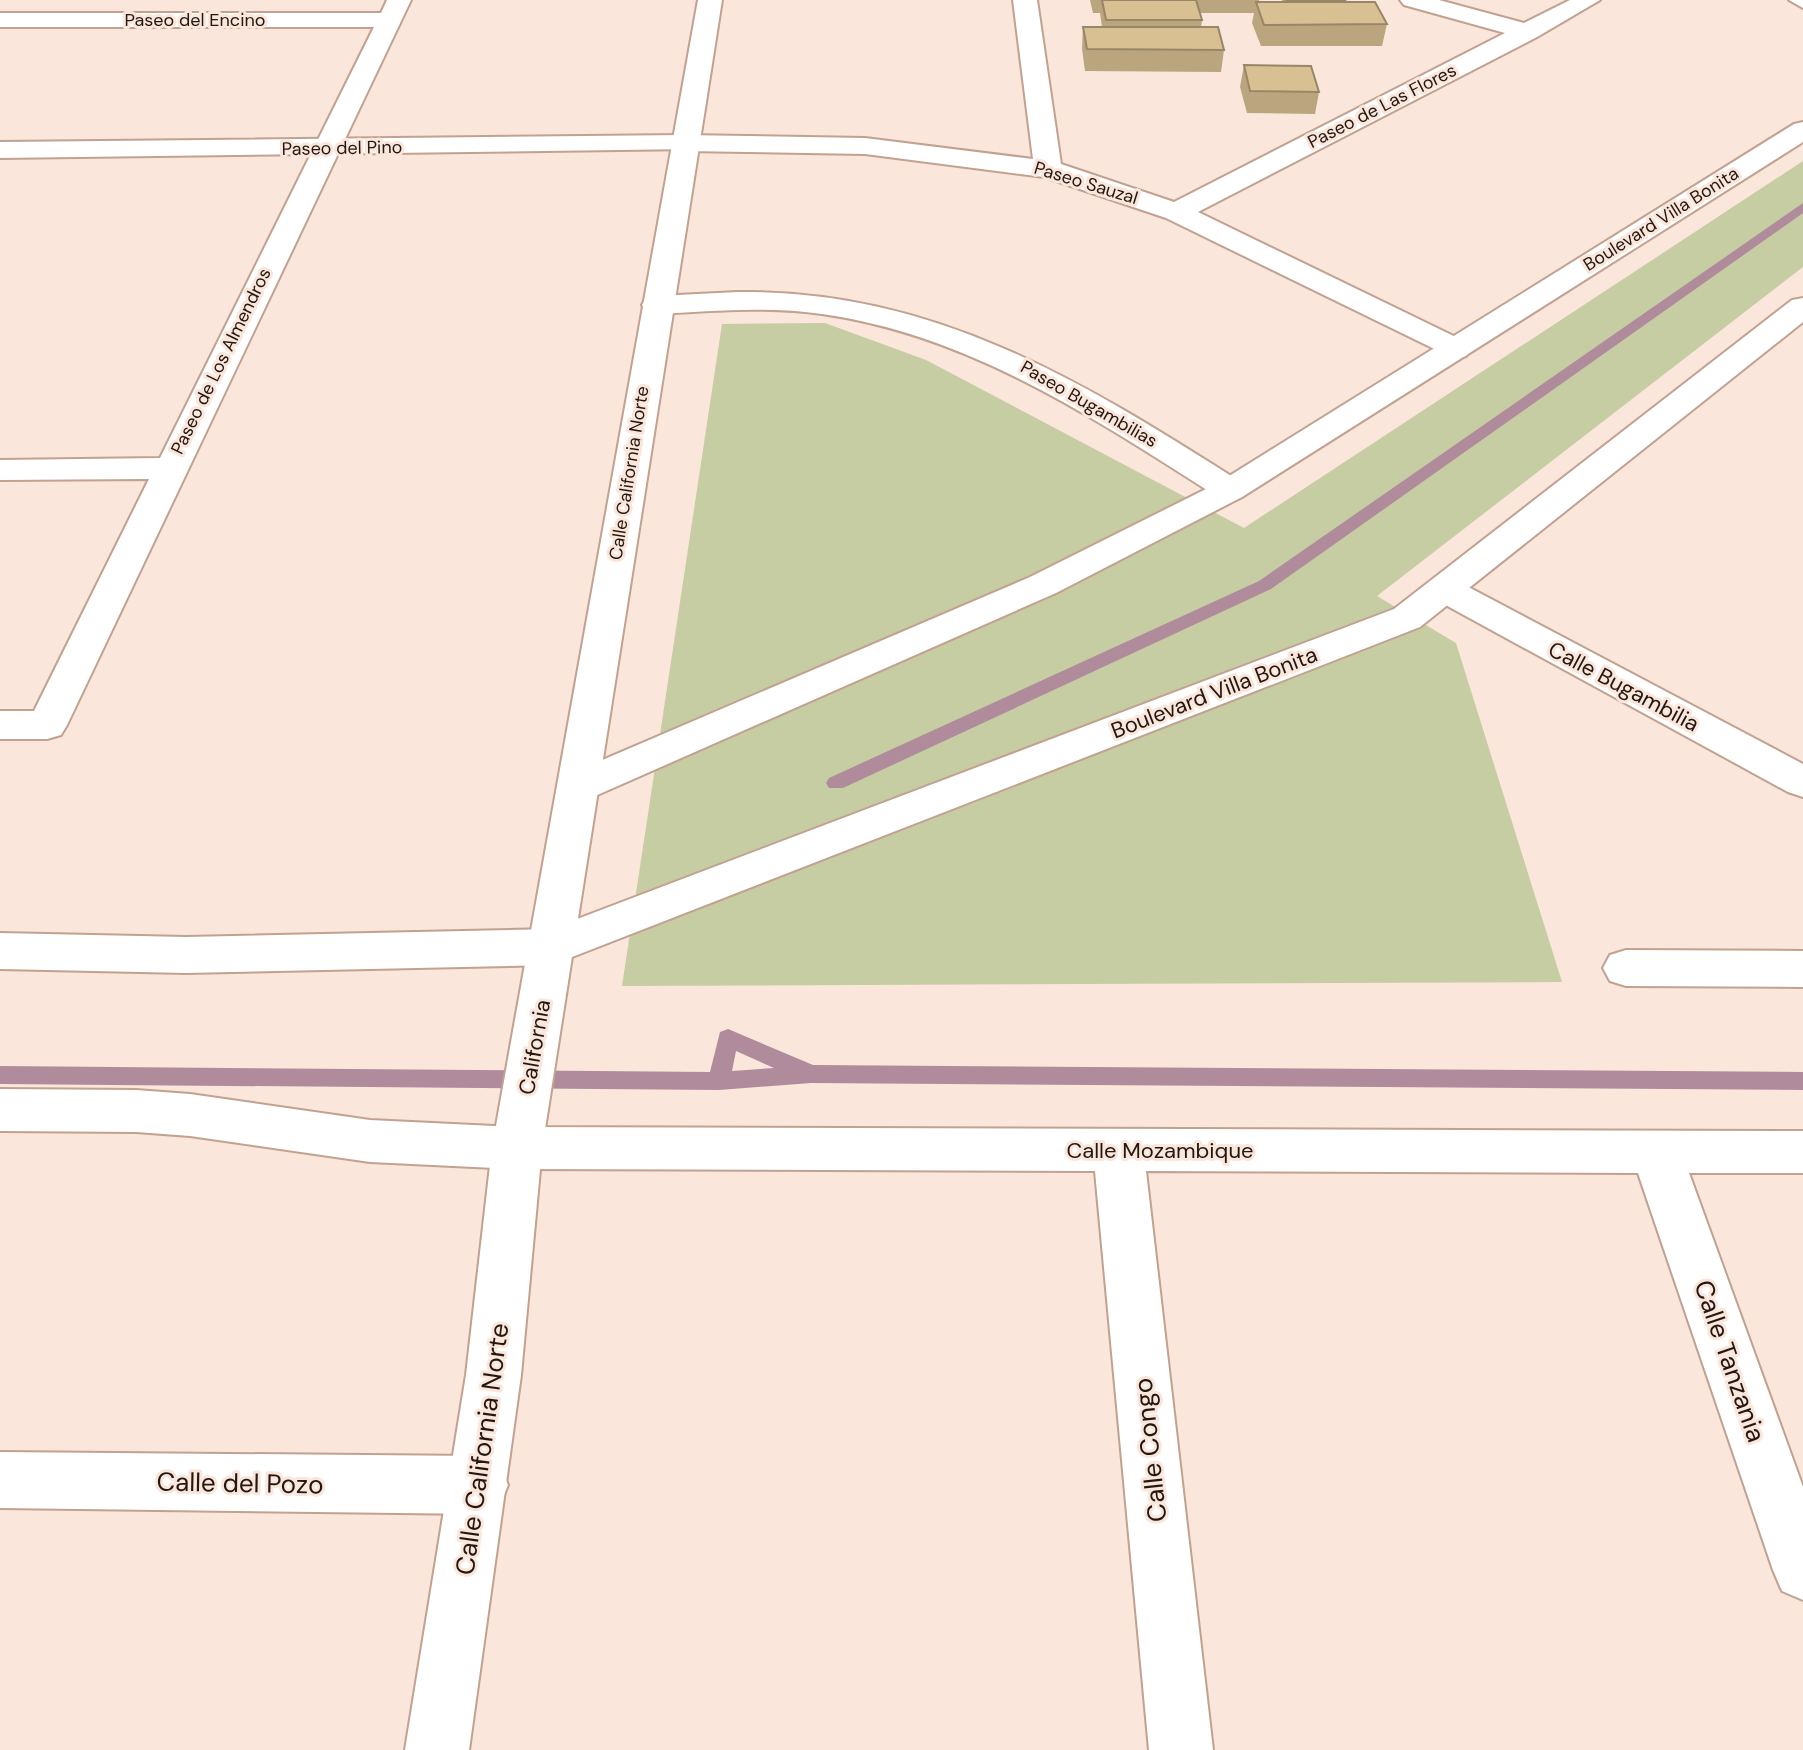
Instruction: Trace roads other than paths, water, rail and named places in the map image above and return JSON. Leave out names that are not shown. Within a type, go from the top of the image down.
[{"type":"street","name":"Calle California Norte","points":[[551,947],[562,864],[580,786],[657,305],[710,0]]},
{"type":"street","points":[[1025,0],[1048,169]]},
{"type":"street","points":[[1412,0],[1528,32]]},
{"type":"street","name":"Paseo de Las Flores","points":[[1176,212],[1588,0]]},
{"type":"street","name":"Paseo del Encino","points":[[0,20],[395,10]]},
{"type":"street","name":"Paseo de Los Almendros","points":[[0,725],[47,725],[324,148],[395,10]]},
{"type":"street","name":"Boulevard Villa Bonita","points":[[580,786],[1043,585],[1230,490],[1803,130]]},
{"type":"street","name":"Paseo del Pino","points":[[0,150],[684,143]]},
{"type":"street","name":"Paseo Sauzal","points":[[684,143],[865,146],[1048,169],[1176,212],[1455,349]]},
{"type":"street","name":"Paseo Bugambilias","points":[[657,305],[748,300],[819,304],[867,311],[931,329],[1040,373],[1230,490]]},
{"type":"street","name":"Boulevard Villa Bonita","points":[[0,951],[186,955],[551,947],[1407,618],[1803,307]]},
{"type":"street","points":[[0,470],[170,468]]},
{"type":"street","name":"Calle Bugambilia","points":[[1444,589],[1803,782]]},
{"type":"street","name":"California","points":[[517,1148],[551,947]]},
{"type":"street","points":[[1626,968],[1803,969]]},
{"type":"street","name":"Calle Mozambique","points":[[0,1110],[163,1113],[370,1141],[517,1148],[1803,1152]]},
{"type":"street","name":"Calle California Norte","points":[[437,1750],[479,1485],[509,1246],[517,1148]]},
{"type":"street","name":"Calle Congo","points":[[1118,1150],[1181,1750]]},
{"type":"street","name":"Calle Tanzania","points":[[1656,1152],[1803,1570]]},
{"type":"street","name":"Calle del Pozo","points":[[0,1480],[479,1485]]},
{"type":"waterway","points":[[836,783],[1265,585],[1803,207]]},
{"type":"waterway","points":[[719,1081],[728,1038],[811,1074]]},
{"type":"waterway","points":[[719,1081],[811,1074]]},
{"type":"waterway","points":[[811,1074],[1803,1081]]},
{"type":"waterway","points":[[0,1075],[719,1081]]}]
